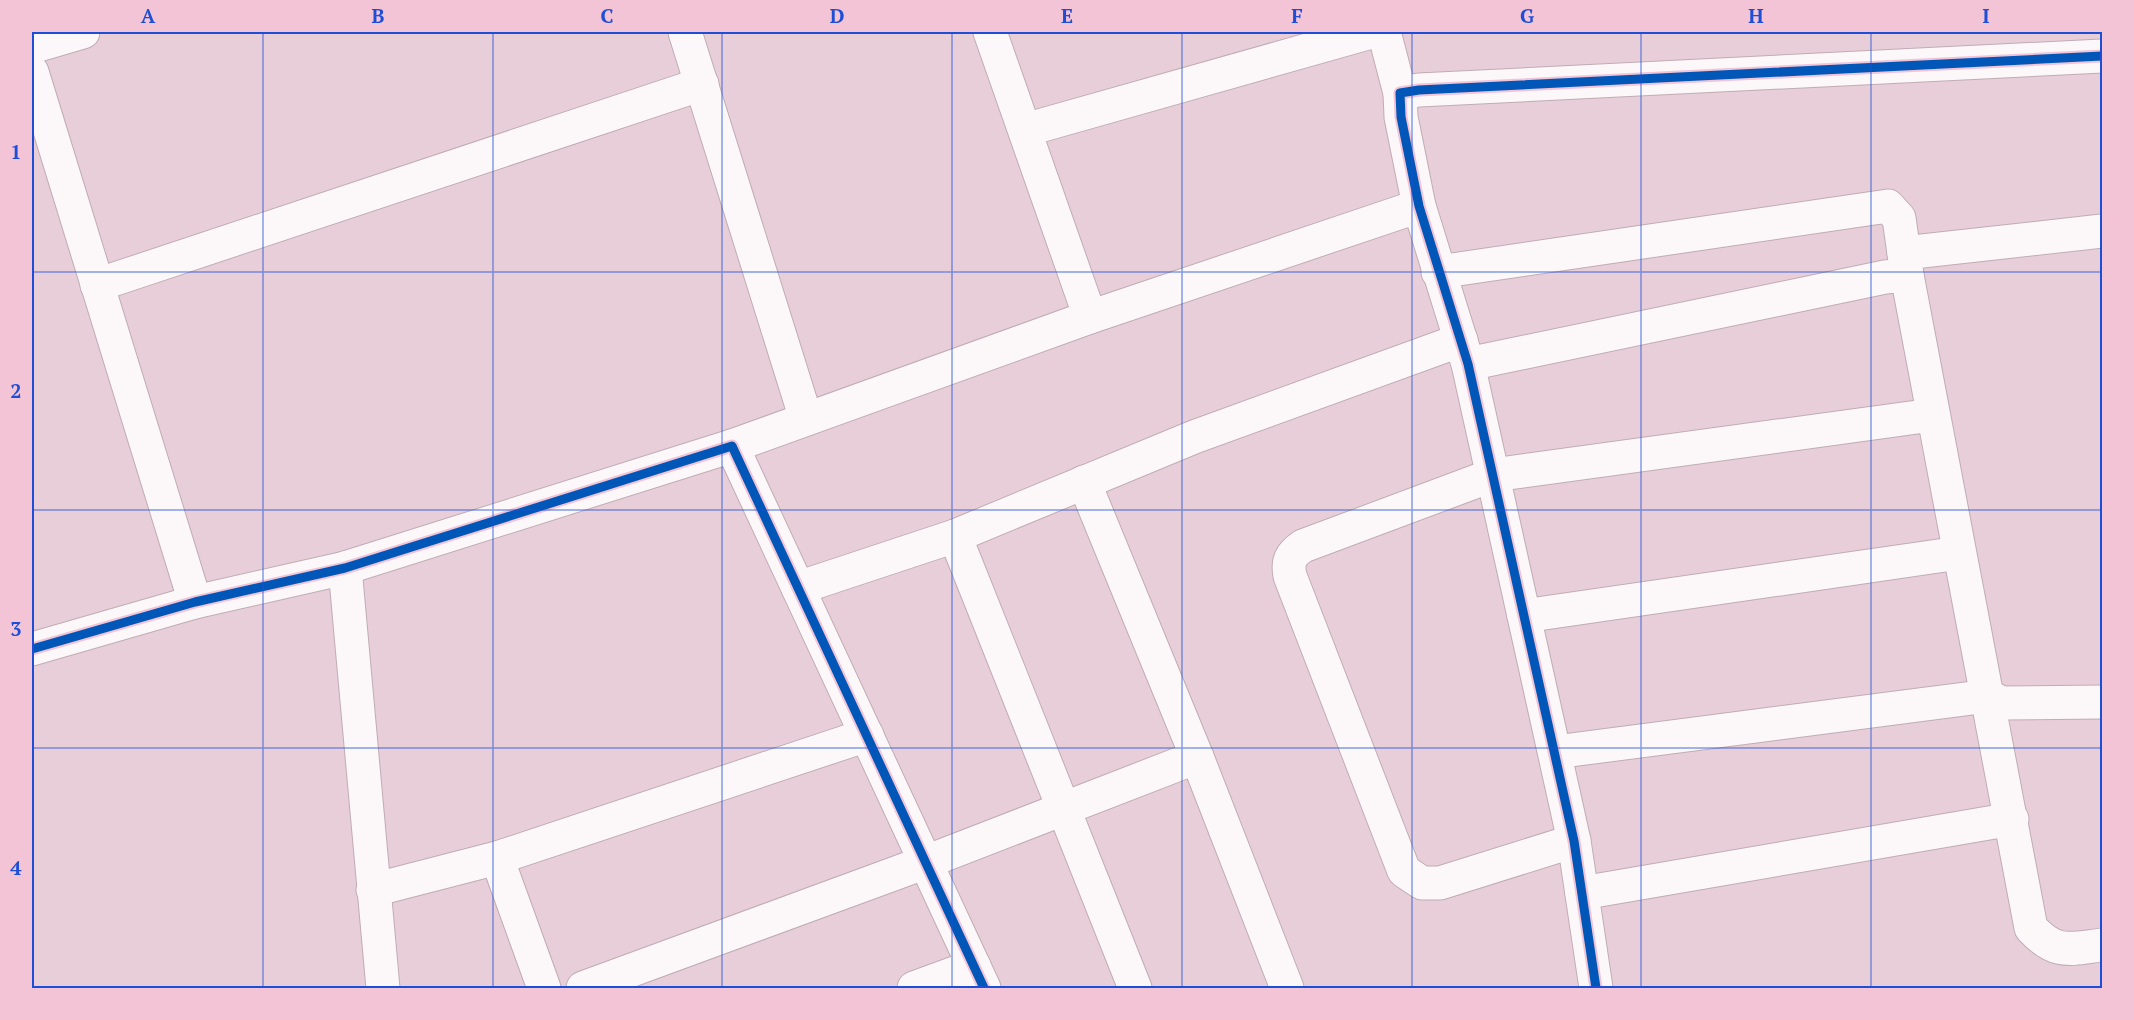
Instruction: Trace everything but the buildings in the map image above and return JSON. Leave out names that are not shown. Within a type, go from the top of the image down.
[{"type":"street","points":[[32,47],[83,32]]},
{"type":"street","points":[[685,32],[806,419]]},
{"type":"street","points":[[990,32],[1090,317]]},
{"type":"street","points":[[1025,130],[1371,32]]},
{"type":"street","points":[[1384,32],[1400,93],[1401,117],[1419,206],[1464,352],[1555,752],[1574,841],[1596,988]]},
{"type":"street","points":[[1400,93],[1419,90],[2103,56]]},
{"type":"street","points":[[32,72],[195,602]]},
{"type":"street","points":[[97,285],[702,84]]},
{"type":"street","points":[[32,649],[195,602],[345,568],[732,446],[1090,317],[1419,206]]},
{"type":"street","points":[[1438,272],[1888,206],[1899,218],[1932,415],[2012,819],[2031,928],[2046,944],[2067,949],[2103,945]]},
{"type":"street","points":[[798,588],[955,536],[1194,437],[1464,352],[1885,277],[1906,264],[2103,231]]},
{"type":"street","points":[[1574,841],[1440,883],[1427,884],[1410,877],[1404,871],[1290,576],[1289,560],[1295,552],[1303,546],[1493,476],[1932,415]]},
{"type":"street","points":[[732,446],[979,977],[914,988]]},
{"type":"street","points":[[1084,482],[1197,757],[1287,988]]},
{"type":"street","points":[[955,536],[1135,988]]},
{"type":"street","points":[[1524,616],[1959,553]]},
{"type":"street","points":[[345,568],[383,988]]},
{"type":"street","points":[[1555,752],[1988,696],[2002,703],[2103,702]]},
{"type":"street","points":[[373,890],[497,858],[867,735]]},
{"type":"street","points":[[583,988],[926,862],[1197,757]]},
{"type":"street","points":[[1582,893],[2012,819]]},
{"type":"street","points":[[497,858],[544,988]]},
{"type":"cycle path","points":[[1596,988],[1574,841],[1468,364],[1419,206],[1401,117],[1400,93],[1419,90],[2102,56]]},
{"type":"cycle path","points":[[32,649],[195,602],[345,568],[732,446],[984,988]]}]
